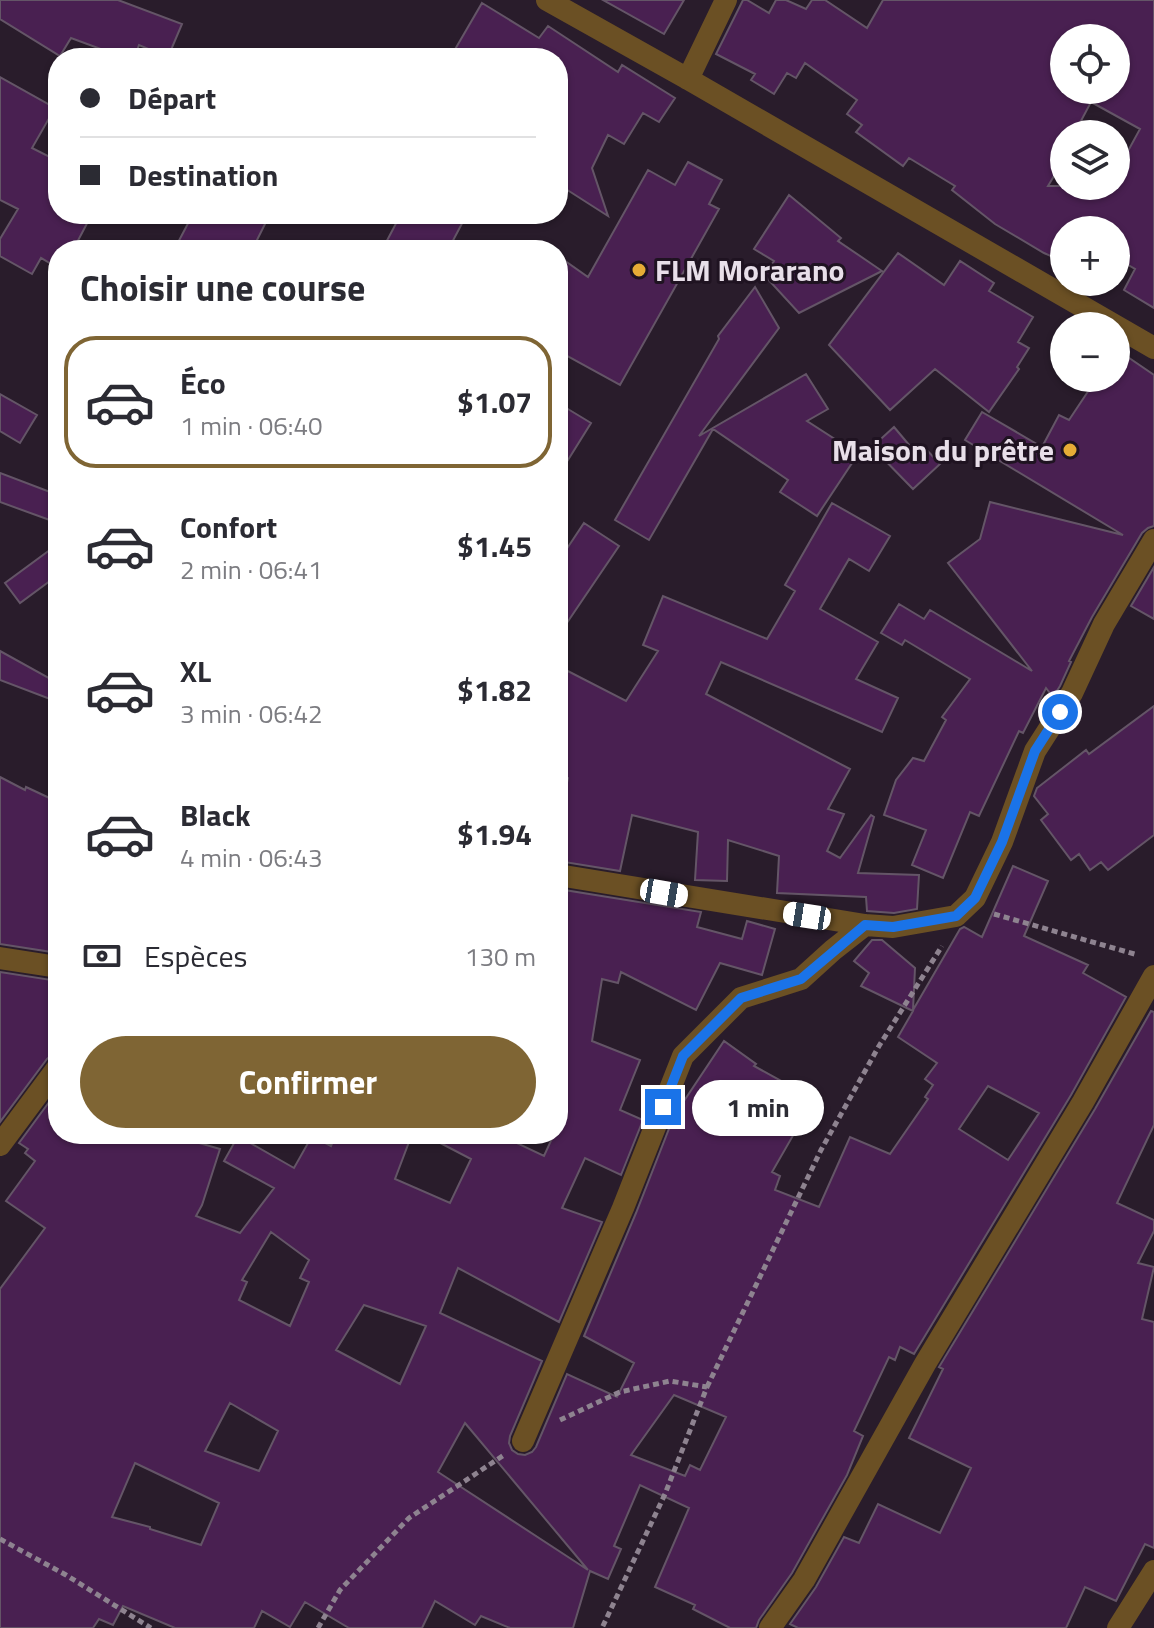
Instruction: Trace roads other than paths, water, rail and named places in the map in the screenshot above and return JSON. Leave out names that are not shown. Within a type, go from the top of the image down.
[{"type":"street","points":[[547,0],[1092,312]]},
{"type":"street","points":[[688,79],[726,0]]},
{"type":"street","points":[[1130,334],[1154,348]]},
{"type":"street","points":[[568,877],[865,925],[893,927],[962,911],[975,898],[1002,842],[1035,751],[1072,693],[1104,624],[1154,540]]},
{"type":"street","points":[[523,1441],[623,1208],[683,1056],[741,998],[801,979],[865,925]]},
{"type":"street","points":[[0,958],[48,965]]},
{"type":"street","points":[[770,1628],[804,1580],[925,1364],[1083,1102],[1154,976]]},
{"type":"street","points":[[0,1145],[48,1080]]},
{"type":"street","points":[[1118,1628],[1154,1571]]},
{"type":"place","name":"FLM Morarano","points":[[639,270]]},
{"type":"place","name":"Maison du prêtre","points":[[1070,450]]}]
